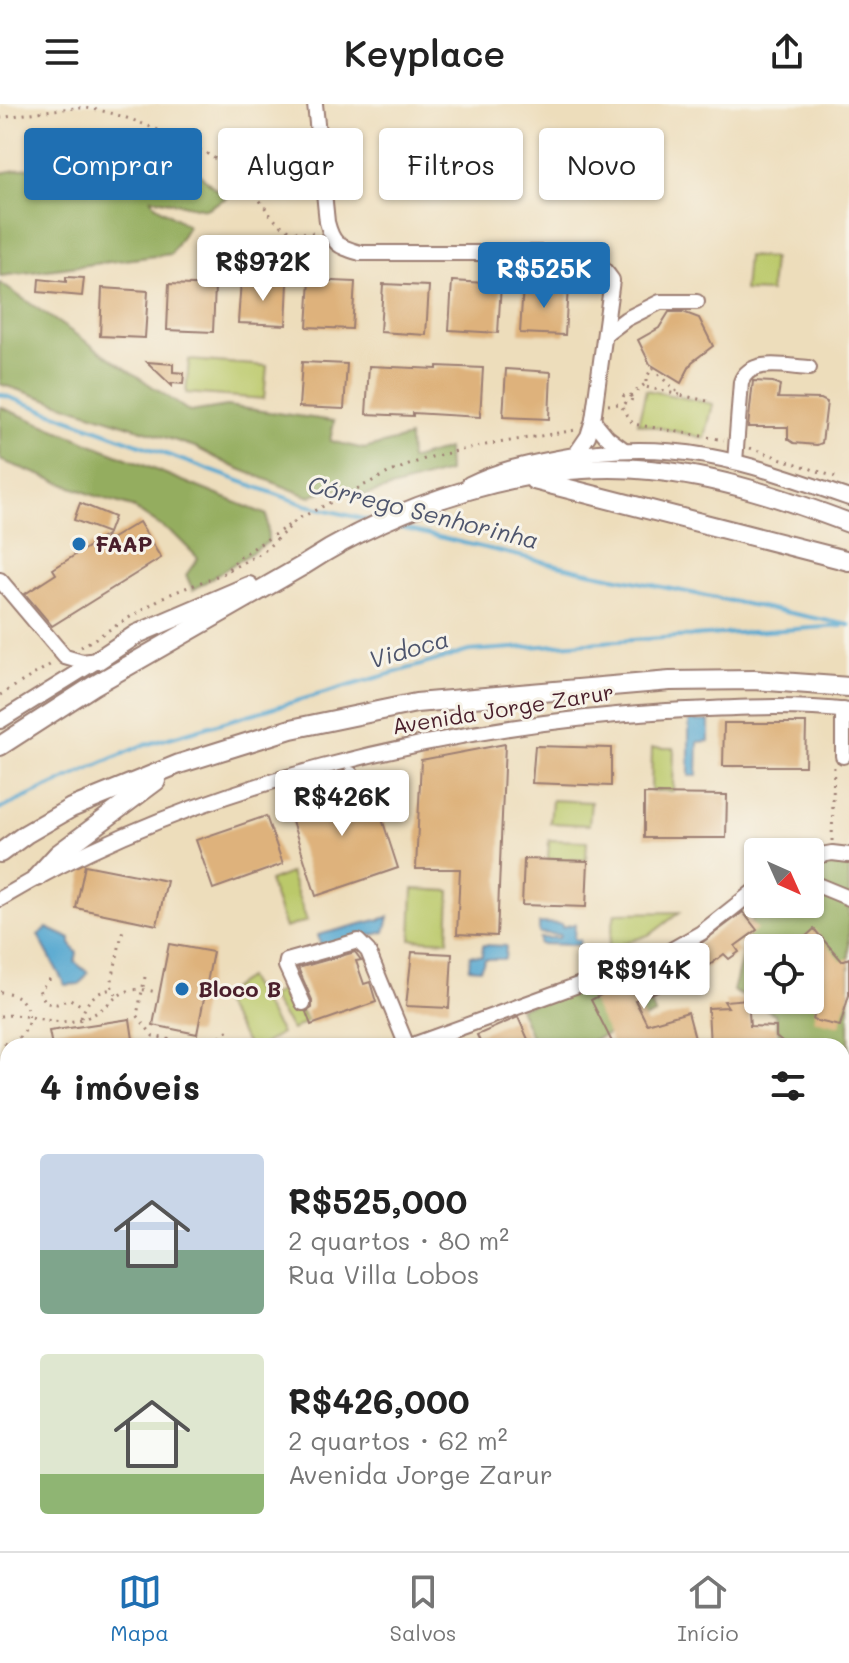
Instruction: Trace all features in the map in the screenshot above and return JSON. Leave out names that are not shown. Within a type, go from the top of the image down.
[{"type":"main road","points":[[0,746],[93,686],[334,546],[386,519],[493,483],[594,469],[650,470],[701,478],[801,505],[849,523]]},
{"type":"main road","points":[[522,477],[849,561]]},
{"type":"main road","points":[[98,660],[137,634],[304,565]]},
{"type":"main road","name":"Avenida Jorge Zarur","points":[[0,853],[71,808],[179,764],[291,729],[416,703],[670,681],[754,680],[849,687]]},
{"type":"main road","points":[[37,877],[70,844],[179,764]]},
{"type":"street","points":[[315,104],[330,233],[338,246],[360,253],[573,253],[592,257],[612,280],[593,420],[588,436],[575,455]]},
{"type":"street","points":[[605,335],[645,308],[660,302],[697,302]]},
{"type":"street","points":[[735,462],[744,375],[760,366],[809,368]]},
{"type":"street","points":[[593,420],[607,437],[623,449]]},
{"type":"street","points":[[446,498],[500,471],[575,455],[623,449],[674,449],[784,475],[849,498]]},
{"type":"street","points":[[0,580],[65,657],[67,671],[62,683]]},
{"type":"street","points":[[65,657],[82,662],[98,660]]},
{"type":"street","points":[[0,721],[98,660]]},
{"type":"street","name":"Avenida Jorge Zarur","points":[[0,899],[37,877],[135,831],[253,788],[409,754],[461,735],[548,729],[716,708],[846,710]]},
{"type":"street","points":[[839,757],[846,710]]},
{"type":"street","points":[[824,854],[849,855]]},
{"type":"street","points":[[824,888],[849,898]]},
{"type":"street","points":[[437,1038],[666,953],[701,933],[744,899]]},
{"type":"street","points":[[303,1003],[286,966],[287,961],[358,941],[368,951],[414,1038]]},
{"type":"path","points":[[0,118],[81,108],[125,116],[220,161],[246,182],[263,207],[296,234],[330,233]]},
{"type":"path","points":[[630,396],[645,384],[652,368],[680,395]]},
{"type":"path","points":[[645,384],[646,387],[712,402]]},
{"type":"path","points":[[224,573],[241,556],[300,518],[330,503]]},
{"type":"path","points":[[163,597],[224,573],[263,552],[300,518]]},
{"type":"path","points":[[832,853],[839,757]]},
{"type":"path","points":[[116,995],[111,985],[123,929]]},
{"type":"path","points":[[145,977],[137,1015],[153,1036],[162,1038]]},
{"type":"path","points":[[50,979],[39,990],[46,1003],[57,1004],[70,999],[84,1007]]},
{"type":"path","points":[[0,1016],[29,1016],[61,1024],[90,1016],[116,995],[142,988],[156,992]]},
{"type":"path","points":[[81,1018],[86,1002],[100,991],[113,989]]},
{"type":"path","points":[[0,992],[16,995],[29,1016],[24,1033],[19,1038]]},
{"type":"path","points":[[218,1038],[230,1029]]},
{"type":"green space","points":[[24,168],[24,200],[152,200],[188,226],[171,254],[0,276],[0,173]]},
{"type":"green space","points":[[202,177],[218,191],[218,200],[222,200],[206,209],[161,200],[202,200]]},
{"type":"green space","points":[[747,256],[773,258],[770,292],[744,291]]},
{"type":"green space","points":[[0,283],[190,412],[227,406],[334,421],[330,441],[364,449],[409,437],[410,460],[447,449],[448,472],[366,495],[327,489],[310,497],[232,466],[195,447],[0,384]]},
{"type":"green space","points":[[189,360],[267,366],[264,399],[186,393]]},
{"type":"green space","points":[[646,390],[713,404],[705,438],[638,423]]},
{"type":"green space","points":[[0,407],[267,515],[268,542],[193,590],[186,575],[198,558],[177,537],[132,507],[0,460]]},
{"type":"green space","points":[[652,748],[674,748],[673,791],[651,791]]},
{"type":"green space","points":[[552,800],[591,802],[589,825],[550,823]]},
{"type":"green space","points":[[549,840],[587,841],[586,860],[548,859]]},
{"type":"green space","points":[[824,858],[836,858],[849,868],[849,1038],[780,1038],[775,1014],[824,1014],[824,934],[748,934],[753,918],[824,918]]},
{"type":"green space","points":[[290,873],[307,921],[285,928],[269,881]]},
{"type":"green space","points":[[413,889],[450,891],[448,941],[411,939]]},
{"type":"green space","points":[[680,912],[651,934],[608,949],[615,913]]},
{"type":"green space","points":[[744,950],[744,997],[733,991]]},
{"type":"green space","points":[[638,971],[655,1014],[598,1038],[532,1038],[519,1008]]},
{"type":"green space","points":[[247,978],[281,1033],[273,1038],[244,1038],[218,997]]},
{"type":"green space","points":[[285,988],[307,1021],[292,1030],[270,997]]},
{"type":"water","points":[[689,721],[709,721],[709,741],[698,742],[697,776],[689,776]]},
{"type":"water","points":[[389,917],[385,932],[321,948],[318,935]]},
{"type":"water","points":[[539,923],[562,924],[562,927],[575,924],[574,939],[580,940],[579,945],[539,944],[539,938],[559,938],[560,935],[539,933]]},
{"type":"water","points":[[47,928],[71,939],[77,953],[75,962],[88,973],[80,984],[65,985],[38,935]]},
{"type":"water","points":[[483,945],[506,946],[505,959],[485,959],[480,969],[469,968],[470,955],[482,956]]},
{"type":"building","points":[[66,277],[84,278],[82,296],[38,292],[39,279],[66,282]]},
{"type":"building","points":[[241,280],[288,282],[286,325],[238,323]]},
{"type":"building","points":[[310,280],[355,282],[352,329],[307,327]]},
{"type":"building","points":[[452,281],[501,284],[498,333],[449,330]]},
{"type":"building","points":[[169,284],[215,286],[213,332],[167,330]]},
{"type":"building","points":[[383,284],[429,286],[426,335],[380,332]]},
{"type":"building","points":[[523,285],[568,287],[565,335],[520,333]]},
{"type":"building","points":[[102,288],[148,291],[145,338],[100,336]]},
{"type":"building","points":[[669,312],[683,312],[699,318],[713,346],[692,362],[681,383],[650,364],[638,340],[659,328]]},
{"type":"building","points":[[147,362],[173,364],[173,372],[184,373],[183,384],[172,383],[172,386]]},
{"type":"building","points":[[302,362],[347,364],[344,409],[299,407]]},
{"type":"building","points":[[369,366],[483,368],[480,417],[366,414]]},
{"type":"building","points":[[506,369],[551,372],[549,419],[503,417]]},
{"type":"building","points":[[753,381],[780,385],[778,398],[821,399],[827,402],[822,443],[794,443],[788,439],[788,427],[748,427]]},
{"type":"building","points":[[80,503],[114,517],[108,533],[74,520]]},
{"type":"building","points":[[139,522],[161,558],[52,626],[25,594],[56,574],[53,569],[107,535],[104,543]]},
{"type":"building","points":[[724,723],[806,723],[805,766],[723,766]]},
{"type":"building","points":[[505,744],[497,936],[457,934],[460,869],[416,869],[421,760]]},
{"type":"building","points":[[535,746],[611,748],[611,786],[532,783]]},
{"type":"building","points":[[369,779],[398,868],[316,896],[287,806],[345,787],[351,793],[358,793],[364,781]]},
{"type":"building","points":[[644,794],[727,795],[726,838],[644,838]]},
{"type":"building","points":[[266,816],[283,864],[213,889],[196,840]]},
{"type":"building","points":[[524,859],[588,861],[586,907],[522,905]]},
{"type":"building","points":[[85,865],[167,881],[157,925],[76,908]]},
{"type":"building","points":[[743,912],[744,918],[748,918],[757,930],[744,934],[744,939],[735,946],[739,952],[729,959],[724,954],[706,968],[692,950]]},
{"type":"building","points":[[824,940],[842,961],[849,958],[849,995],[840,1026],[813,1020],[814,1014],[824,1014]]},
{"type":"building","name":"Bloco B","points":[[169,944],[213,952],[197,1034],[153,1025]]},
{"type":"building","points":[[355,952],[361,960],[356,961],[364,984],[370,982],[376,1002],[311,1025],[306,1012],[312,1008],[312,1000],[298,968]]},
{"type":"building","points":[[412,952],[452,954],[449,1008],[406,1006]]},
{"type":"building","points":[[681,959],[688,979],[635,1000],[647,1024],[688,1012],[695,1038],[610,1038],[591,1000],[641,974]]},
{"type":"building","points":[[744,999],[744,1014],[749,1014],[750,1026],[776,1027],[777,1038],[710,1038],[708,1008],[728,1007],[724,1001]]},
{"type":"building","points":[[518,1017],[527,1038],[478,1038],[477,1035]]},
{"type":"building","points":[[130,1019],[133,1038],[50,1038],[49,1031]]},
{"type":"waterway","name":"Córrego Senhorinha","points":[[0,394],[306,505],[372,521]]},
{"type":"waterway","name":"Córrego Senhorinha","points":[[392,526],[579,570],[849,625]]},
{"type":"waterway","name":"Vidoca","points":[[0,809],[138,747],[469,651],[842,626]]},
{"type":"place","name":"FAAP","points":[[79,544]]},
{"type":"place","name":"Bloco B","points":[[182,989]]}]
